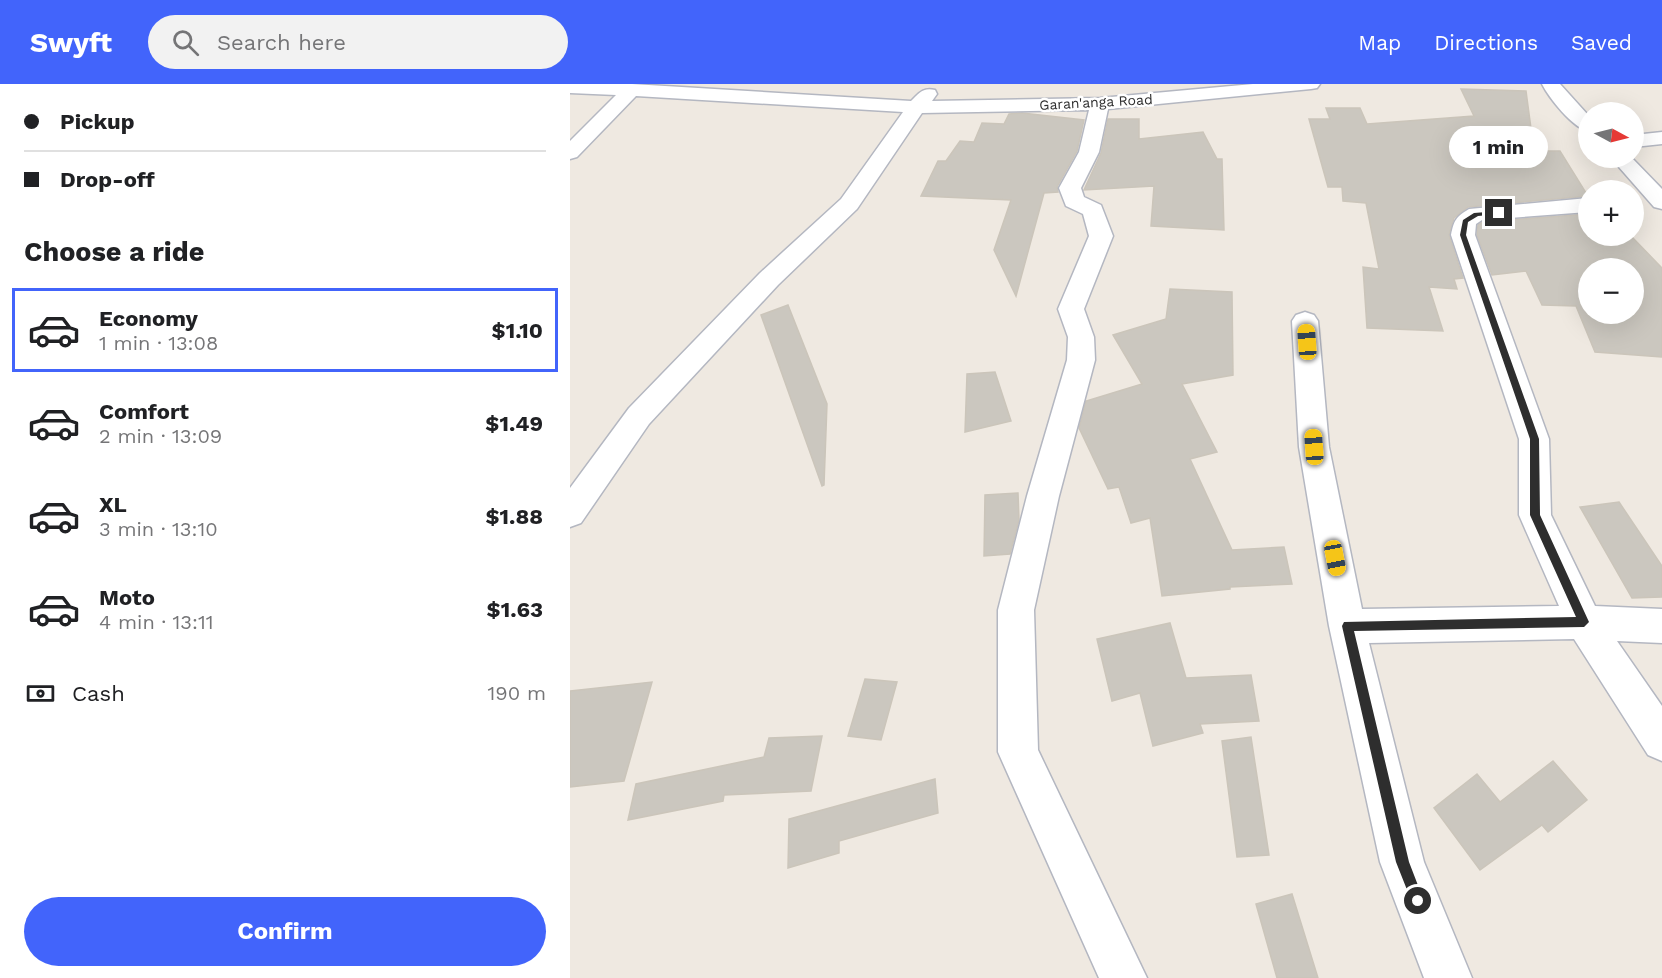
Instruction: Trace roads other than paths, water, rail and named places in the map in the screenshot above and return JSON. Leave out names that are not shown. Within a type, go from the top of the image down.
[{"type":"street","points":[[570,513],[639,416],[769,279],[849,204],[916,107],[938,84]]},
{"type":"street","name":"Garan'anga Road","points":[[570,87],[751,91],[916,107],[1100,104],[1233,88],[1311,84]]},
{"type":"street","points":[[1551,84],[1556,93],[1578,115]]},
{"type":"street","points":[[570,153],[632,90]]},
{"type":"street","points":[[1100,104],[1089,152],[1070,188],[1074,201],[1093,210],[1101,236],[1071,309],[1081,337],[1081,360],[1043,496],[1016,610],[1018,752],[1123,978]]},
{"type":"street","points":[[1644,140],[1662,138]]},
{"type":"street","points":[[1630,168],[1661,201]]},
{"type":"street","points":[[1644,202],[1661,201]]},
{"type":"street","points":[[1578,206],[1477,214],[1465,221],[1463,235],[1534,439],[1535,515],[1584,622],[1662,741]]},
{"type":"street","points":[[1305,321],[1314,447],[1347,626],[1402,862],[1448,978]]},
{"type":"street","points":[[1347,626],[1584,622],[1662,626]]}]
